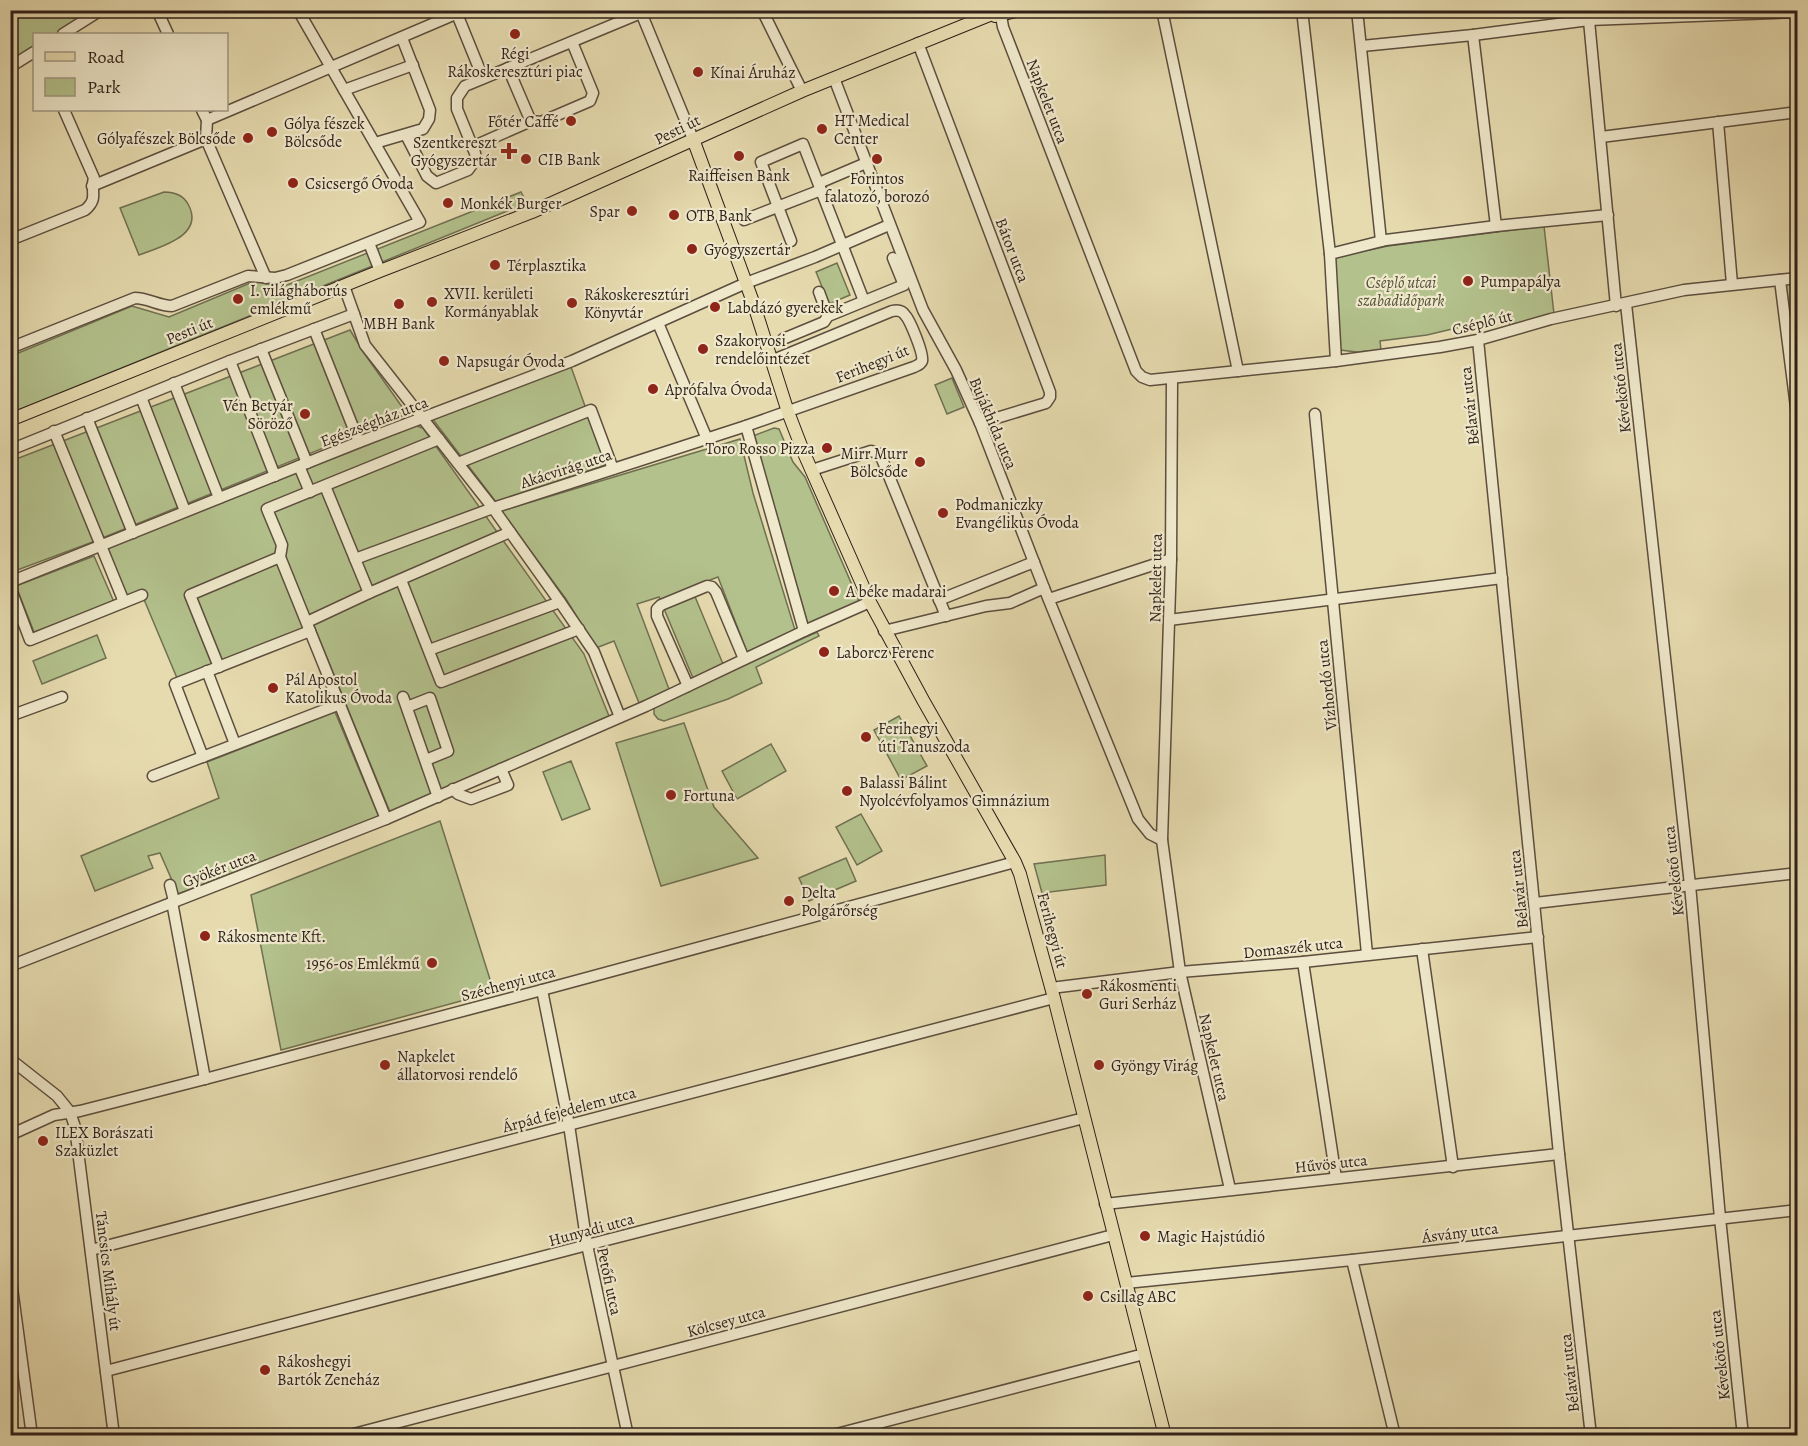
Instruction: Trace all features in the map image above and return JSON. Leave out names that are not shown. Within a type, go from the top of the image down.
[{"type":"main road","name":"Pesti út","points":[[10,420],[532,212],[802,91],[992,13],[1020,10]]},
{"type":"main road","name":"Ferihegyi út","points":[[693,139],[746,283],[789,412],[870,602],[884,631],[1015,862],[1029,901],[1165,1436]]},
{"type":"street","points":[[65,33],[101,10]]},
{"type":"street","points":[[157,10],[168,33]]},
{"type":"street","points":[[10,348],[135,298],[172,306],[248,276],[275,278],[287,275],[420,222],[298,10]]},
{"type":"street","points":[[762,10],[802,91]]},
{"type":"street","points":[[1162,10],[1238,371]]},
{"type":"street","points":[[1302,10],[1330,254],[1336,361]]},
{"type":"street","points":[[1357,10],[1381,241]]},
{"type":"street","points":[[228,106],[331,67],[461,12],[483,78]]},
{"type":"street","points":[[406,135],[427,177],[436,183],[468,170],[476,159],[457,109],[457,98],[465,86],[641,12]]},
{"type":"street","name":"Ferihegyi út","points":[[641,12],[693,139]]},
{"type":"street","points":[[1362,46],[1473,35],[1589,15],[1797,12]]},
{"type":"street","name":"Napkelet utca","points":[[992,13],[1007,35],[1136,371],[1142,377],[1150,380],[1172,379],[1171,559],[1162,840],[1180,972],[1230,1189]]},
{"type":"street","name":"Kévekötő utca","points":[[1589,15],[1608,215],[1621,305],[1690,885],[1720,1218],[1743,1436]]},
{"type":"street","points":[[1473,35],[1496,226]]},
{"type":"street","points":[[375,143],[423,129],[429,119],[430,110],[402,38]]},
{"type":"street","points":[[472,147],[531,121],[540,122],[590,101],[594,93],[572,42]]},
{"type":"street","name":"Bátor utca","points":[[918,44],[1050,392],[1046,403],[980,423]]},
{"type":"street","points":[[10,67],[33,53]]},
{"type":"street","points":[[344,90],[412,65]]},
{"type":"street","points":[[508,68],[529,117]]},
{"type":"street","name":"Bujákhida utca","points":[[834,78],[923,310],[956,370],[980,423],[1138,819],[1150,834],[1162,840]]},
{"type":"street","points":[[10,240],[85,210],[91,205],[94,196],[92,186],[94,178],[64,111]]},
{"type":"street","points":[[1601,136],[1797,112]]},
{"type":"street","points":[[205,115],[206,139],[266,278]]},
{"type":"street","points":[[1718,122],[1732,284]]},
{"type":"street","points":[[92,186],[206,139]]},
{"type":"street","points":[[790,241],[761,162],[803,144],[864,301]]},
{"type":"street","points":[[744,220],[778,207],[866,163]]},
{"type":"street","points":[[1330,254],[1381,241],[1496,226],[1608,215]]},
{"type":"street","points":[[746,283],[889,225]]},
{"type":"street","points":[[369,243],[380,271]]},
{"type":"street","points":[[783,339],[824,321],[828,316],[904,285],[893,258]]},
{"type":"street","name":"Cséplő út","points":[[1172,379],[1436,348],[1478,340],[1551,319],[1684,290],[1797,278]]},
{"type":"street","points":[[1780,280],[1797,423]]},
{"type":"street","name":"Egészségház utca","points":[[10,582],[359,442],[572,361],[746,283]]},
{"type":"street","points":[[344,285],[365,345],[493,508],[579,629],[594,652],[620,717]]},
{"type":"street","points":[[819,292],[828,316]]},
{"type":"street","name":"Ferihegyi út","points":[[773,360],[898,310],[907,316],[922,354],[921,362],[914,367],[789,412]]},
{"type":"street","points":[[10,450],[230,361],[354,315]]},
{"type":"street","points":[[658,324],[707,439]]},
{"type":"street","points":[[314,329],[359,442]]},
{"type":"street","name":"Bélavár utca","points":[[1478,340],[1559,1154],[1591,1436]]},
{"type":"street","points":[[261,349],[303,465],[309,492]]},
{"type":"street","points":[[230,361],[275,476]]},
{"type":"street","points":[[174,384],[219,498]]},
{"type":"street","points":[[141,397],[185,511]]},
{"type":"street","points":[[458,463],[591,410],[613,469]]},
{"type":"street","name":"Akácvirág utca","points":[[355,559],[493,508],[789,412]]},
{"type":"street","name":"Vízhordó utca","points":[[1315,414],[1367,954]]},
{"type":"street","points":[[87,418],[133,532]]},
{"type":"street","points":[[746,426],[804,631]]},
{"type":"street","points":[[54,431],[124,602]]},
{"type":"street","points":[[386,819],[280,557],[282,545],[267,509],[439,439]]},
{"type":"street","points":[[812,470],[871,451],[877,453],[882,459],[945,616]]},
{"type":"street","points":[[325,486],[369,593]]},
{"type":"street","points":[[203,757],[175,684],[219,667],[308,626],[369,593],[510,532]]},
{"type":"street","points":[[219,667],[190,596],[280,557]]},
{"type":"street","points":[[1049,599],[1171,559]]},
{"type":"street","points":[[939,600],[1034,562]]},
{"type":"street","points":[[1169,620],[1502,578]]},
{"type":"street","points":[[401,580],[441,682],[579,629]]},
{"type":"street","points":[[688,686],[657,616],[657,609],[661,604],[707,586],[712,587],[744,659]]},
{"type":"street","points":[[10,587],[30,640],[142,595]]},
{"type":"street","points":[[884,631],[1010,603],[1044,588]]},
{"type":"street","points":[[429,650],[560,602]]},
{"type":"street","name":"Gyökér utca","points":[[10,966],[386,819],[620,717],[870,602]]},
{"type":"street","points":[[207,670],[235,744]]},
{"type":"street","points":[[10,716],[62,697]]},
{"type":"street","points":[[426,760],[448,751],[430,698],[405,702],[438,796]]},
{"type":"street","points":[[153,776],[340,704]]},
{"type":"street","points":[[453,789],[458,794],[471,799],[508,785],[501,769]]},
{"type":"street","name":"Széchenyi utca","points":[[10,1135],[54,1115],[80,1111],[205,1079],[1015,862]]},
{"type":"street","points":[[1535,903],[1797,873]]},
{"type":"street","points":[[170,885],[205,1079]]},
{"type":"street","name":"Domaszék utca","points":[[1053,993],[1180,972],[1304,962],[1538,937]]},
{"type":"street","points":[[1422,949],[1453,1167]]},
{"type":"street","points":[[1304,962],[1336,1178]]},
{"type":"street","name":"Petőfi utca","points":[[542,990],[569,1125],[587,1245],[628,1436]]},
{"type":"street","name":"Árpád fejedelem utca","points":[[91,1250],[569,1125],[1053,993]]},
{"type":"street","points":[[10,1059],[57,1096],[70,1112]]},
{"type":"street","name":"Táncsics Mihály út","points":[[70,1112],[75,1127],[114,1436]]},
{"type":"street","name":"Hunyadi utca","points":[[106,1371],[1084,1118]]},
{"type":"street","name":"Hűvös utca","points":[[1106,1204],[1559,1154]]},
{"type":"street","name":"Ásvány utca","points":[[1126,1283],[1797,1210]]},
{"type":"street","name":"Kölcsey utca","points":[[346,1436],[1113,1235]]},
{"type":"street","points":[[1352,1260],[1395,1436]]},
{"type":"street","points":[[10,1273],[32,1436]]},
{"type":"street","points":[[829,1436],[1144,1354]]},
{"type":"green space","points":[[11,11],[95,11],[59,33],[33,33],[33,50],[11,64]]},
{"type":"green space","points":[[164,192],[184,198],[192,215],[191,224],[186,232],[168,244],[139,255],[120,208]]},
{"type":"green space","points":[[521,192],[527,203],[11,413],[11,356],[132,306],[169,317],[255,281],[282,287]]},
{"type":"green space","name":"Cséplő utcai szabadidőpark","points":[[1544,226],[1554,314],[1510,325],[1507,316],[1427,335],[1380,341],[1381,350],[1357,352],[1340,350],[1335,257],[1388,246]]},
{"type":"green space","points":[[837,263],[850,295],[829,304],[816,272]]},
{"type":"green space","points":[[1797,278],[1797,423],[1780,280]]},
{"type":"green space","points":[[350,330],[407,414],[90,543],[12,572],[11,461]]},
{"type":"green space","points":[[570,364],[606,465],[496,502],[431,417]]},
{"type":"green space","points":[[952,378],[964,407],[947,414],[935,385]]},
{"type":"green space","points":[[416,426],[423,428],[584,654],[609,716],[390,812],[314,626],[177,678],[140,590],[125,597],[107,548]]},
{"type":"green space","points":[[774,428],[779,429],[793,462],[805,477],[859,601],[808,625],[753,436]]},
{"type":"green space","points":[[740,439],[753,493],[795,630],[747,652],[718,577],[691,587],[723,664],[693,678],[659,597],[637,604],[669,689],[639,703],[614,641],[596,648],[566,599],[501,511]]},
{"type":"green space","points":[[94,556],[114,602],[34,632],[16,586]]},
{"type":"green space","points":[[817,632],[819,636],[756,667],[762,683],[728,699],[664,721],[658,719],[654,714],[654,708],[657,705]]},
{"type":"green space","points":[[97,635],[106,658],[42,684],[33,661]]},
{"type":"green space","points":[[335,712],[379,817],[178,894],[160,853],[148,856],[153,868],[95,891],[81,856],[219,798],[207,762]]},
{"type":"green space","points":[[899,716],[927,766],[901,780],[874,730]]},
{"type":"green space","name":"Fortuna","points":[[684,723],[714,807],[758,858],[661,886],[616,743]]},
{"type":"green space","points":[[771,744],[786,771],[737,799],[722,771]]},
{"type":"green space","points":[[571,761],[590,809],[562,820],[543,772]]},
{"type":"green space","points":[[861,814],[882,851],[857,865],[836,827]]},
{"type":"green space","points":[[440,821],[494,992],[281,1050],[251,895]]},
{"type":"green space","points":[[1105,855],[1106,885],[1042,893],[1034,864]]},
{"type":"green space","points":[[846,858],[856,881],[809,901],[799,878]]},
{"type":"place","name":"Régi Rákoskeresztúri piac","points":[[515,34]]},
{"type":"place","name":"Kínai Áruház","points":[[698,72]]},
{"type":"place","name":"Főtér Caffé","points":[[571,121]]},
{"type":"place","name":"HT Medical Center","points":[[822,129]]},
{"type":"place","name":"Gólya fészek Bölcsőde","points":[[272,132]]},
{"type":"place","name":"Gólyafészek Bölcsőde","points":[[248,138]]},
{"type":"place","name":"Szentkereszt Gyógyszertár","points":[[509,151]]},
{"type":"place","name":"Raiffeisen Bank","points":[[739,156]]},
{"type":"place","name":"CIB Bank","points":[[526,159]]},
{"type":"place","name":"Forintos falatozó, borozó","points":[[877,159]]},
{"type":"place","name":"Csicsergő Óvoda","points":[[293,183]]},
{"type":"place","name":"Monkék Burger","points":[[448,203]]},
{"type":"place","name":"Spar","points":[[632,211]]},
{"type":"place","name":"OTB Bank","points":[[674,215]]},
{"type":"place","name":"Gyógyszertár","points":[[692,249]]},
{"type":"place","name":"Térplasztika","points":[[495,265]]},
{"type":"place","name":"Pumpapálya","points":[[1468,281]]},
{"type":"place","name":"I. világháborús emlékmű","points":[[238,299]]},
{"type":"place","name":"XVII. kerületi Kormányablak","points":[[432,302]]},
{"type":"place","name":"Rákoskeresztúri Könyvtár","points":[[572,303]]},
{"type":"place","name":"MBH Bank","points":[[399,304]]},
{"type":"place","name":"Labdázó gyerekek","points":[[715,307]]},
{"type":"place","name":"Szakorvosi rendelőintézet","points":[[703,349]]},
{"type":"place","name":"Napsugár Óvoda","points":[[444,361]]},
{"type":"place","name":"Aprófalva Óvoda","points":[[653,389]]},
{"type":"place","name":"Vén Betyár Söröző","points":[[305,414]]},
{"type":"place","name":"Toro Rosso Pizza","points":[[827,448]]},
{"type":"place","name":"Mirr Murr Bölcsőde","points":[[920,462]]},
{"type":"place","name":"Podmaniczky Evangélikus Óvoda","points":[[943,513]]},
{"type":"place","name":"A béke madarai","points":[[834,591]]},
{"type":"place","name":"Laborcz Ferenc","points":[[824,652]]},
{"type":"place","name":"Pál Apostol Katolikus Óvoda","points":[[273,688]]},
{"type":"place","name":"Ferihegyi úti Tanuszoda","points":[[866,737]]},
{"type":"place","name":"Balassi Bálint Nyolcévfolyamos Gimnázium","points":[[847,791]]},
{"type":"place","name":"Fortuna","points":[[671,795]]},
{"type":"place","name":"Delta Polgárőrség","points":[[789,901]]},
{"type":"place","name":"Rákosmente Kft.","points":[[205,936]]},
{"type":"place","name":"1956-os Emlékmű","points":[[432,963]]},
{"type":"place","name":"Rákosmenti Guri Serház","points":[[1087,994]]},
{"type":"place","name":"Napkelet állatorvosi rendelő","points":[[385,1065]]},
{"type":"place","name":"Gyöngy Virág","points":[[1099,1065]]},
{"type":"place","name":"ILEX Borászati Szaküzlet","points":[[43,1141]]},
{"type":"place","name":"Magic Hajstúdió","points":[[1145,1236]]},
{"type":"place","name":"Csillag ABC","points":[[1088,1296]]},
{"type":"place","name":"Rákoshegyi Bartók Zeneház","points":[[265,1370]]}]
